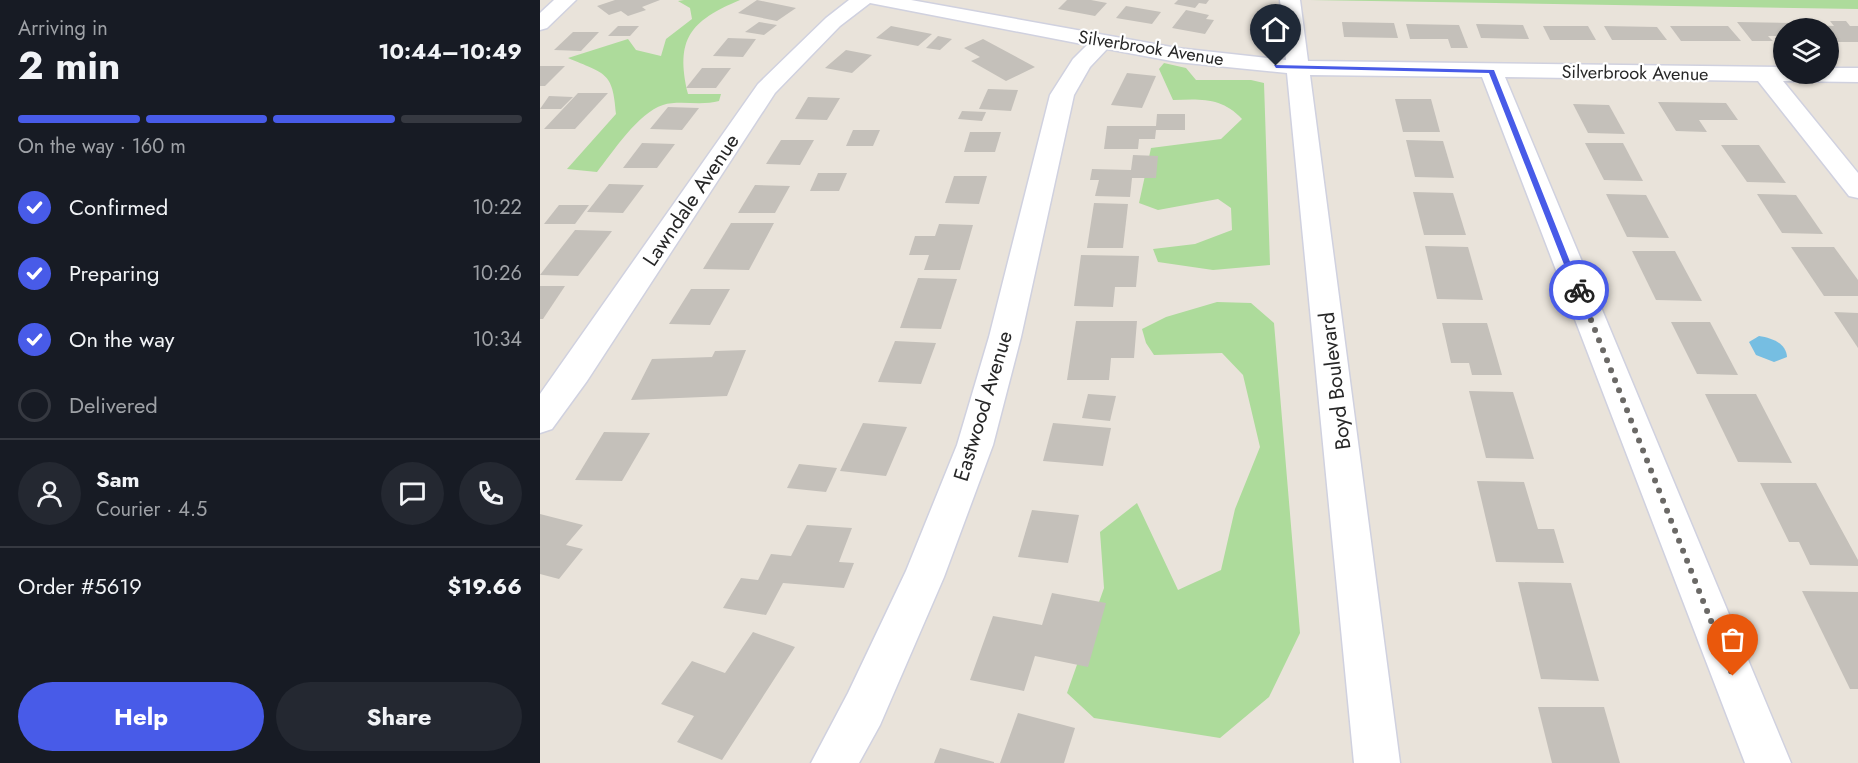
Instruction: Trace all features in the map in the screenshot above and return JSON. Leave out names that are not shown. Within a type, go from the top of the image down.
[{"type":"street","points":[[540,24],[566,0]]},
{"type":"street","name":"Lawndale Avenue","points":[[540,419],[766,89],[833,22],[862,0]]},
{"type":"street","name":"Silverbrook Avenue","points":[[878,0],[1177,55],[1299,68],[1858,75]]},
{"type":"street","name":"Boyd Boulevard","points":[[1290,0],[1377,763]]},
{"type":"street","name":"Eastwood Avenue","points":[[834,763],[864,709],[924,577],[975,445],[1005,337],[1062,95],[1081,64],[1102,41]]},
{"type":"street","points":[[1491,71],[1768,763]]},
{"type":"street","points":[[1765,74],[1858,190]]},
{"type":"green space","points":[[740,0],[698,24],[690,34],[686,46],[684,75],[688,94],[721,94],[719,101],[676,103],[654,109],[635,124],[597,172],[567,169],[616,114],[612,89],[605,76],[591,67],[568,58],[628,39],[636,50],[661,56],[666,39],[692,19],[690,8],[678,1]]},
{"type":"green space","points":[[1310,0],[1858,0],[1858,9]]},
{"type":"green space","points":[[1164,63],[1186,68],[1196,80],[1251,80],[1264,83],[1270,265],[1213,270],[1158,262],[1153,249],[1195,244],[1232,230],[1231,208],[1218,199],[1158,210],[1139,203],[1151,148],[1221,139],[1242,119],[1218,103],[1201,100],[1173,100],[1159,69]]},
{"type":"green space","points":[[1217,302],[1251,303],[1274,323],[1300,633],[1269,697],[1220,738],[1094,718],[1067,693],[1104,588],[1100,532],[1137,503],[1178,590],[1221,570],[1235,509],[1260,447],[1243,375],[1222,353],[1154,355],[1146,343],[1142,329],[1166,317]]},
{"type":"water","points":[[1759,336],[1769,338],[1781,345],[1787,357],[1774,362],[1756,355],[1749,342]]},
{"type":"building","points":[[615,0],[660,0],[642,7],[646,10],[628,16],[621,11],[609,15],[597,6]]},
{"type":"building","points":[[757,0],[796,8],[777,21],[738,13]]},
{"type":"building","points":[[1067,0],[1107,3],[1095,16],[1058,9]]},
{"type":"building","points":[[1178,0],[1209,0],[1206,4],[1199,3],[1195,8],[1174,4]]},
{"type":"building","points":[[1126,6],[1161,12],[1152,24],[1116,18]]},
{"type":"building","points":[[1186,10],[1209,15],[1206,19],[1214,20],[1205,34],[1172,28]]},
{"type":"building","points":[[1839,21],[1846,21],[1850,26],[1858,26],[1858,42],[1839,42]]},
{"type":"building","points":[[759,22],[777,25],[764,35],[745,32]]},
{"type":"building","points":[[1342,22],[1394,23],[1398,38],[1344,37]]},
{"type":"building","points":[[1737,22],[1773,23],[1773,36],[1768,36],[1773,41],[1752,41]]},
{"type":"building","points":[[1406,24],[1459,25],[1468,48],[1451,48],[1448,39],[1410,39]]},
{"type":"building","points":[[1476,24],[1523,25],[1529,39],[1481,38]]},
{"type":"building","points":[[618,26],[639,26],[630,36],[608,36]]},
{"type":"building","points":[[891,26],[932,34],[918,46],[876,38]]},
{"type":"building","points":[[1543,26],[1588,26],[1596,40],[1550,40]]},
{"type":"building","points":[[1604,26],[1657,27],[1667,40],[1612,40]]},
{"type":"building","points":[[1670,26],[1728,26],[1741,41],[1681,41]]},
{"type":"building","points":[[573,32],[599,32],[581,51],[554,50]]},
{"type":"building","points":[[938,36],[952,39],[940,50],[926,48]]},
{"type":"building","points":[[728,38],[756,39],[743,57],[713,56]]},
{"type":"building","points":[[983,39],[1035,67],[1006,81],[971,61],[980,57],[964,48]]},
{"type":"building","points":[[846,50],[872,55],[852,73],[825,68]]},
{"type":"building","points":[[540,66],[565,66],[545,86],[540,86]]},
{"type":"building","points":[[702,68],[731,68],[716,88],[686,88]]},
{"type":"building","points":[[1127,73],[1156,76],[1142,108],[1111,105]]},
{"type":"building","points":[[988,89],[1018,90],[1011,111],[979,109]]},
{"type":"building","points":[[578,93],[608,93],[575,129],[544,129]]},
{"type":"building","points":[[549,96],[573,97],[561,109],[540,109]]},
{"type":"building","points":[[808,97],[840,98],[827,120],[795,119]]},
{"type":"building","points":[[1395,99],[1431,99],[1440,132],[1403,132]]},
{"type":"building","points":[[1658,102],[1726,103],[1738,120],[1699,120],[1707,132],[1676,131]]},
{"type":"building","points":[[1573,104],[1609,105],[1625,134],[1588,133]]},
{"type":"building","points":[[668,107],[699,108],[682,130],[650,129]]},
{"type":"building","points":[[962,111],[986,112],[982,121],[958,119]]},
{"type":"building","points":[[1157,114],[1185,114],[1185,130],[1156,130],[1155,139],[1139,139],[1138,149],[1104,149],[1107,126],[1156,126]]},
{"type":"building","points":[[853,130],[880,130],[873,146],[846,146]]},
{"type":"building","points":[[970,132],[1001,132],[995,152],[964,152]]},
{"type":"building","points":[[781,140],[814,140],[800,165],[766,164]]},
{"type":"building","points":[[1406,140],[1443,141],[1454,178],[1415,177]]},
{"type":"building","points":[[642,143],[675,144],[657,168],[623,168]]},
{"type":"building","points":[[1585,143],[1623,143],[1643,181],[1604,180]]},
{"type":"building","points":[[1721,145],[1759,145],[1786,183],[1747,182]]},
{"type":"building","points":[[1133,155],[1158,156],[1156,178],[1132,178],[1130,197],[1095,196],[1099,180],[1090,180],[1092,169],[1131,170]]},
{"type":"building","points":[[818,173],[847,173],[839,191],[810,191]]},
{"type":"building","points":[[954,176],[987,176],[979,204],[945,203]]},
{"type":"building","points":[[609,184],[644,185],[623,213],[587,212]]},
{"type":"building","points":[[755,185],[790,186],[775,213],[738,213]]},
{"type":"building","points":[[1413,192],[1453,193],[1466,235],[1424,235]]},
{"type":"building","points":[[1606,194],[1646,195],[1669,238],[1627,237]]},
{"type":"building","points":[[1757,194],[1796,195],[1823,234],[1782,233]]},
{"type":"building","points":[[1094,203],[1128,204],[1123,248],[1087,248]]},
{"type":"building","points":[[559,205],[589,205],[575,224],[544,224]]},
{"type":"building","points":[[731,223],[774,223],[749,270],[703,269]]},
{"type":"building","points":[[939,224],[973,225],[960,270],[924,270],[929,255],[909,255],[915,236],[935,236]]},
{"type":"building","points":[[575,230],[612,231],[578,276],[540,275]]},
{"type":"building","points":[[1425,246],[1468,247],[1483,300],[1437,299]]},
{"type":"building","points":[[1791,247],[1834,247],[1858,280],[1858,296],[1824,296]]},
{"type":"building","points":[[1632,251],[1675,251],[1702,301],[1656,300]]},
{"type":"building","points":[[1081,255],[1139,256],[1136,287],[1115,287],[1113,307],[1074,306]]},
{"type":"building","points":[[918,278],[957,279],[941,329],[900,328]]},
{"type":"building","points":[[540,286],[565,286],[543,319],[540,319]]},
{"type":"building","points":[[691,289],[730,289],[710,325],[669,324]]},
{"type":"building","points":[[1834,312],[1858,313],[1858,348]]},
{"type":"building","points":[[1076,321],[1137,321],[1134,358],[1111,358],[1109,380],[1067,380]]},
{"type":"building","points":[[1671,322],[1710,322],[1738,375],[1697,374]]},
{"type":"building","points":[[1442,323],[1487,323],[1502,375],[1472,375],[1469,363],[1451,363]]},
{"type":"building","points":[[895,341],[936,343],[921,384],[878,382]]},
{"type":"building","points":[[746,350],[727,396],[631,400],[652,359],[712,357],[715,351]]},
{"type":"building","points":[[1469,391],[1513,392],[1534,459],[1486,458]]},
{"type":"building","points":[[1088,394],[1116,396],[1110,421],[1082,418]]},
{"type":"building","points":[[1705,394],[1756,394],[1792,463],[1738,462]]},
{"type":"building","points":[[863,423],[907,427],[886,476],[840,471]]},
{"type":"building","points":[[1053,423],[1111,428],[1103,466],[1043,461]]},
{"type":"building","points":[[604,432],[650,433],[622,481],[575,480]]},
{"type":"building","points":[[799,464],[837,468],[826,492],[787,488]]},
{"type":"building","points":[[1477,481],[1524,482],[1538,529],[1554,529],[1564,563],[1496,562]]},
{"type":"building","points":[[1760,483],[1816,483],[1858,560],[1858,566],[1810,565],[1799,542],[1789,542]]},
{"type":"building","points":[[1032,510],[1079,515],[1068,563],[1018,557]]},
{"type":"building","points":[[540,514],[583,525],[566,545],[583,549],[559,579],[540,574]]},
{"type":"building","points":[[807,525],[852,528],[839,562],[854,563],[844,588],[783,583],[766,615],[723,608],[741,578],[758,580],[771,554],[791,556]]},
{"type":"building","points":[[1518,582],[1571,583],[1599,681],[1541,679]]},
{"type":"building","points":[[1802,591],[1858,592],[1858,689],[1850,689]]},
{"type":"building","points":[[1052,593],[1106,603],[1088,667],[1035,656],[1024,691],[970,680],[993,616],[1042,625]]},
{"type":"building","points":[[753,632],[795,647],[722,760],[677,742],[694,716],[661,704],[692,661],[725,673]]},
{"type":"building","points":[[1538,707],[1604,707],[1620,763],[1552,763]]},
{"type":"building","points":[[1018,713],[1075,728],[1064,763],[1000,763]]},
{"type":"building","points":[[940,748],[994,762],[994,763],[934,763]]},
{"type":"way so far","points":[[1579,290],[1733,676]]},
{"type":"route","points":[[1276,66],[1491,71],[1579,290]]}]
